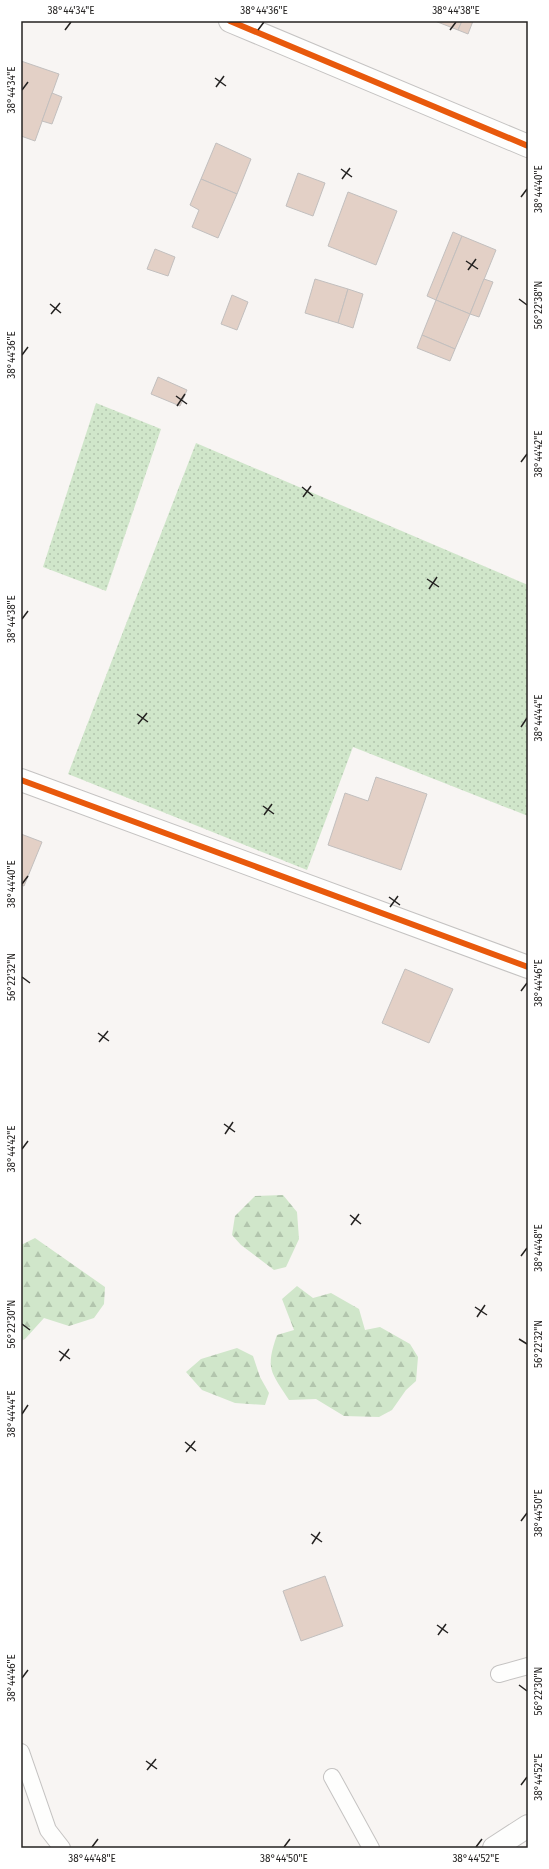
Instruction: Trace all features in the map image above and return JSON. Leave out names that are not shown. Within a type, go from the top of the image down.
[{"type":"street","points":[[230,21],[528,146]]},
{"type":"street","points":[[21,780],[528,967]]},
{"type":"street","points":[[494,1848],[528,1826]]},
{"type":"lane","points":[[499,1674],[528,1666]]},
{"type":"lane","points":[[21,1752],[48,1830],[62,1848]]},
{"type":"lane","points":[[332,1777],[371,1848]]},
{"type":"green space","points":[[96,403],[161,429],[106,591],[43,567]]},
{"type":"green space","points":[[196,443],[528,585],[528,816],[353,747],[307,870],[68,774]]},
{"type":"green space","points":[[283,1195],[297,1212],[299,1239],[286,1267],[274,1270],[241,1245],[232,1235],[235,1216],[255,1196]]},
{"type":"green space","points":[[35,1238],[105,1287],[104,1304],[94,1318],[69,1326],[44,1318],[25,1339],[21,1341],[21,1245]]},
{"type":"green space","points":[[297,1286],[313,1298],[331,1293],[359,1309],[365,1330],[380,1327],[410,1344],[418,1357],[416,1381],[406,1390],[392,1410],[379,1417],[344,1416],[316,1399],[289,1400],[274,1376],[271,1356],[277,1335],[294,1330],[282,1299]]},
{"type":"green space","points":[[237,1348],[253,1356],[260,1377],[269,1393],[265,1405],[235,1403],[202,1390],[186,1372],[201,1359]]},
{"type":"building","points":[[435,21],[462,21],[458,30]]},
{"type":"building","points":[[462,21],[473,21],[468,34],[458,30]]},
{"type":"building","points":[[21,61],[59,74],[35,141],[21,136]]},
{"type":"building","points":[[52,93],[62,97],[52,124],[42,121]]},
{"type":"building","points":[[216,143],[251,159],[237,194],[201,179]]},
{"type":"building","points":[[298,173],[325,183],[313,216],[286,206]]},
{"type":"building","points":[[201,179],[237,194],[218,238],[192,227],[199,210],[190,205]]},
{"type":"building","points":[[348,192],[397,211],[376,265],[328,246]]},
{"type":"building","points":[[453,232],[462,236],[436,300],[427,296]]},
{"type":"building","points":[[462,236],[496,250],[470,314],[436,300]]},
{"type":"building","points":[[155,249],[175,257],[168,276],[147,269]]},
{"type":"building","points":[[315,279],[348,289],[338,323],[305,313]]},
{"type":"building","points":[[484,279],[493,282],[479,317],[470,314]]},
{"type":"building","points":[[348,289],[363,294],[353,328],[338,323]]},
{"type":"building","points":[[232,295],[248,302],[237,330],[221,324]]},
{"type":"building","points":[[436,300],[470,314],[455,349],[422,335]]},
{"type":"building","points":[[422,335],[455,349],[450,361],[417,348]]},
{"type":"building","points":[[158,377],[187,390],[180,406],[151,394]]},
{"type":"building","points":[[376,777],[427,794],[401,870],[328,845],[345,793],[368,801]]},
{"type":"building","points":[[21,834],[42,842],[24,886],[21,885]]},
{"type":"building","points":[[405,969],[453,989],[429,1043],[382,1023]]},
{"type":"building","points":[[325,1576],[343,1626],[301,1641],[283,1591]]},
{"type":"cycle path","points":[[230,21],[528,146]]},
{"type":"cycle path","points":[[21,780],[528,967]]}]
